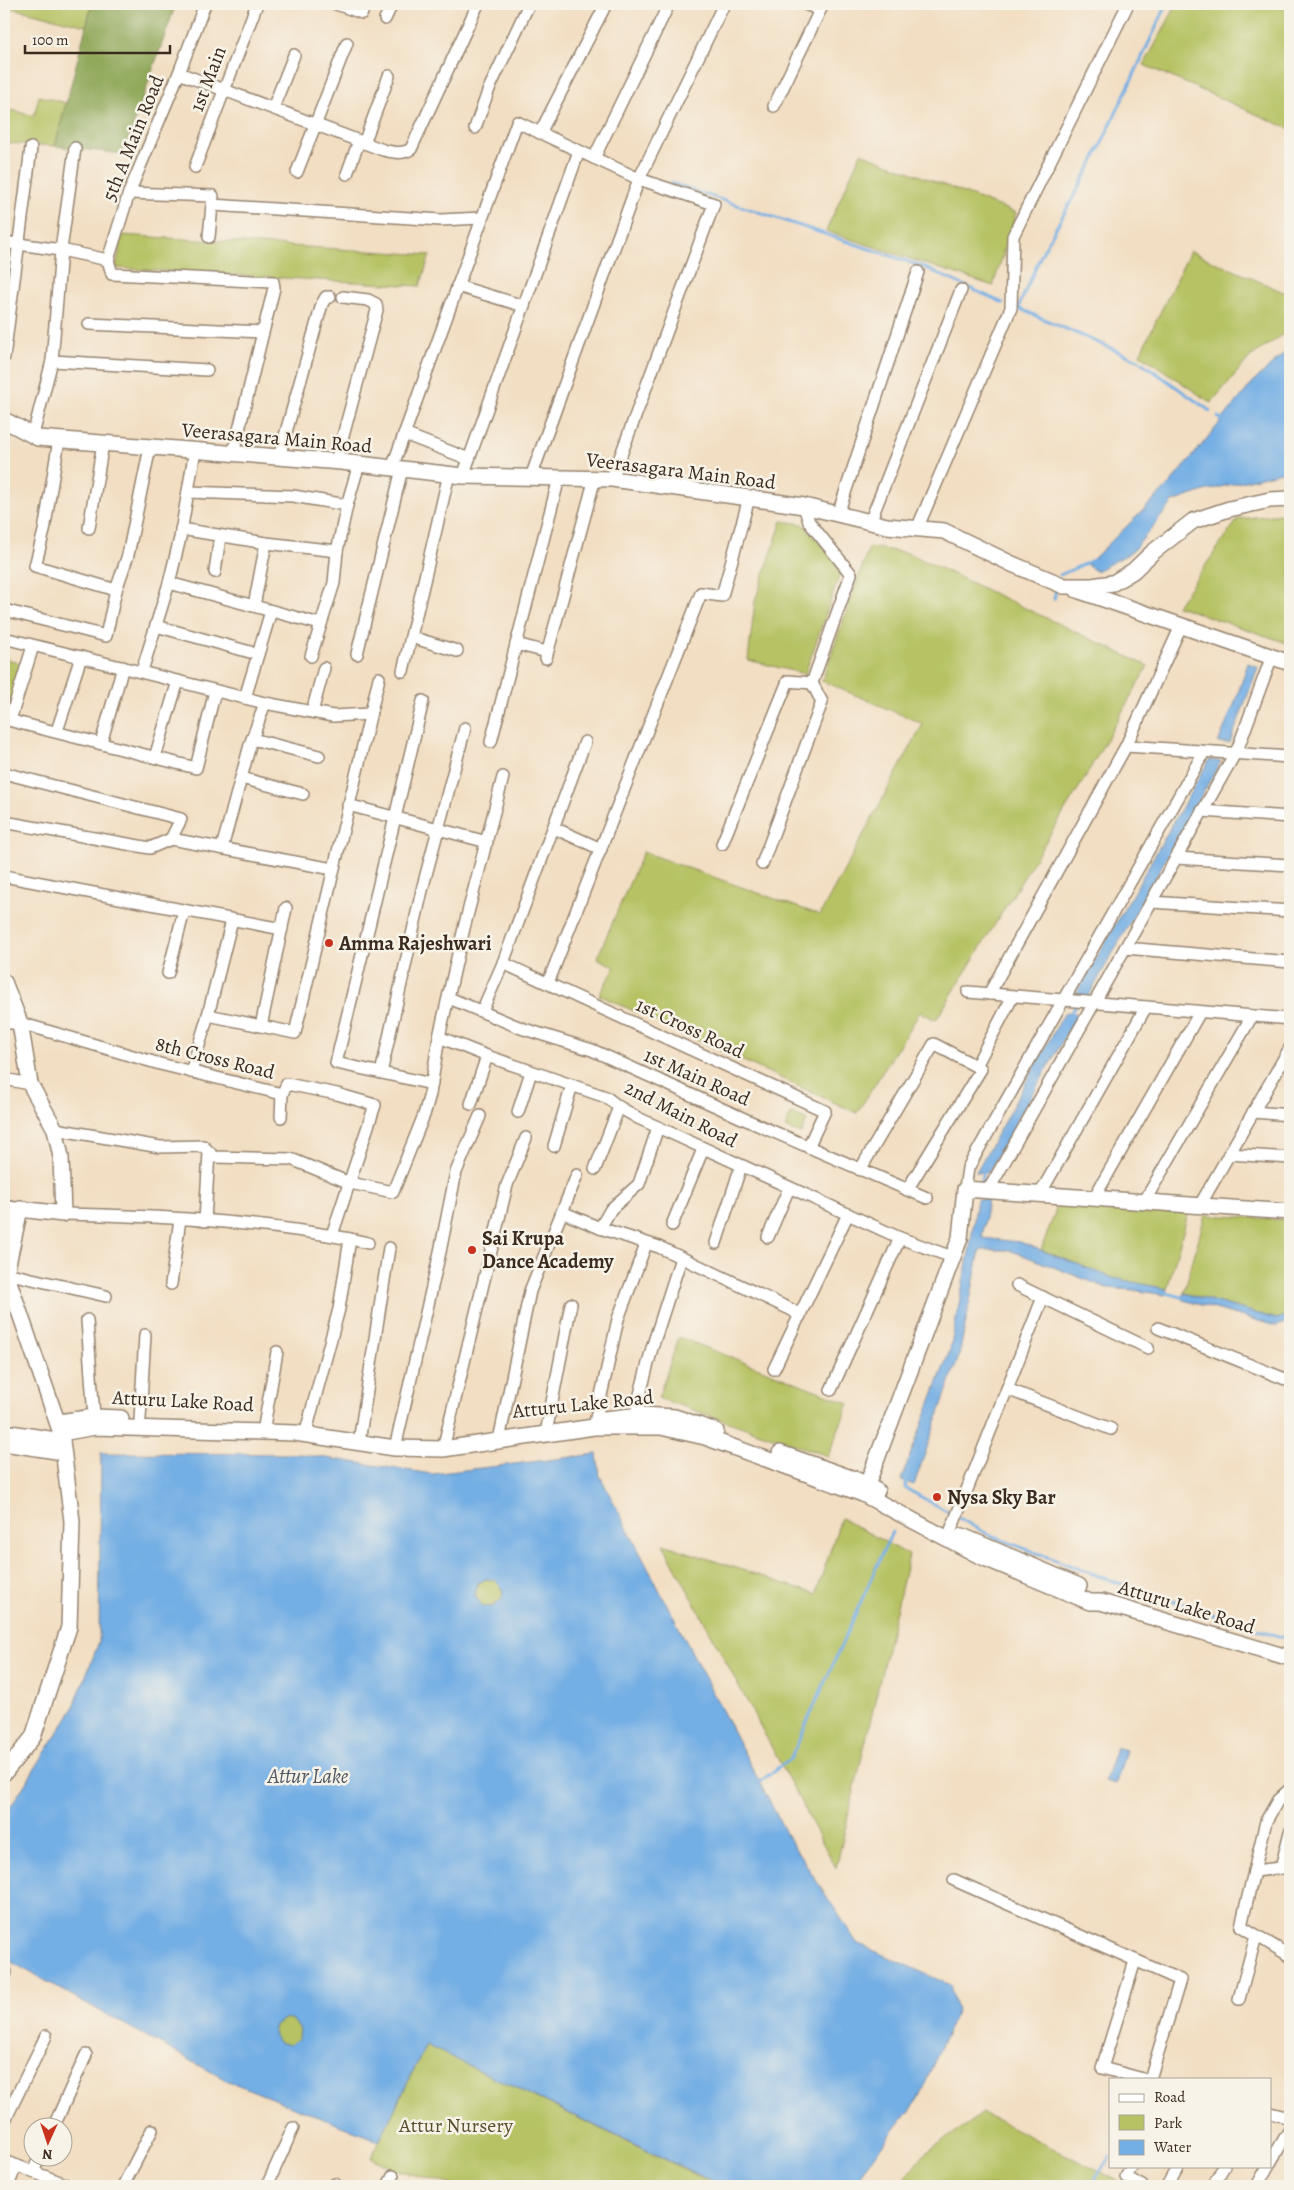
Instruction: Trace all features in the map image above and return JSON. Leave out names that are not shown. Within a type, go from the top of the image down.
[{"type":"street","name":"5th A Main Road","points":[[108,260],[129,193],[179,73],[205,4]]},
{"type":"street","name":"1st Main","points":[[195,167],[257,4]]},
{"type":"street","points":[[336,4],[362,13]]},
{"type":"street","points":[[385,19],[392,4]]},
{"type":"street","points":[[179,73],[383,150],[400,153],[410,149],[478,4]]},
{"type":"street","points":[[475,128],[489,89],[529,4]]},
{"type":"street","points":[[540,133],[606,4]]},
{"type":"street","points":[[594,158],[669,4]]},
{"type":"street","points":[[530,478],[639,179],[724,4]]},
{"type":"street","points":[[774,106],[821,7],[805,4]]},
{"type":"street","points":[[916,528],[1011,308],[1013,236],[1128,4]]},
{"type":"street","points":[[297,172],[347,43]]},
{"type":"street","points":[[273,108],[294,55]]},
{"type":"street","points":[[346,174],[389,76]]},
{"type":"street","points":[[358,654],[404,434],[517,122],[639,179],[714,204],[612,479]]},
{"type":"street","points":[[4,357],[31,148]]},
{"type":"street","points":[[33,435],[52,361],[61,250],[75,148]]},
{"type":"street","points":[[403,671],[456,475],[469,459],[579,151]]},
{"type":"street","points":[[129,193],[213,196],[209,237]]},
{"type":"street","points":[[212,206],[441,220],[481,218]]},
{"type":"street","points":[[4,242],[61,250],[108,260],[112,274],[272,282],[274,288],[233,454]]},
{"type":"street","points":[[838,514],[918,272]]},
{"type":"street","points":[[457,286],[524,306]]},
{"type":"street","points":[[870,522],[961,290]]},
{"type":"street","points":[[279,457],[322,304],[326,297],[330,297]]},
{"type":"street","points":[[336,462],[377,310],[376,304],[368,300],[343,297]]},
{"type":"street","points":[[89,324],[262,332]]},
{"type":"street","points":[[52,361],[207,370]]},
{"type":"street","name":"Veerasagara Main Road","points":[[4,420],[38,438],[359,464],[456,475],[612,479],[804,506],[870,522],[944,531],[1012,564],[1064,586],[1092,586],[1113,583],[1133,571],[1153,552],[1193,522],[1229,509],[1270,500],[1290,499]]},
{"type":"street","points":[[404,434],[469,459]]},
{"type":"street","points":[[59,440],[44,532],[35,566],[116,590]]},
{"type":"street","points":[[90,528],[103,443]]},
{"type":"street","points":[[4,610],[106,636],[116,590],[128,555],[150,447]]},
{"type":"street","points":[[142,672],[169,583],[196,450]]},
{"type":"street","points":[[310,656],[334,583],[337,551],[347,505],[359,464]]},
{"type":"street","points":[[491,742],[558,478]]},
{"type":"street","points":[[516,644],[547,655],[595,478]]},
{"type":"street","points":[[188,492],[293,496],[347,505]]},
{"type":"street","points":[[548,983],[701,593],[722,596],[748,498]]},
{"type":"street","points":[[762,864],[822,702],[812,683],[852,574],[810,522],[804,506]]},
{"type":"street","points":[[181,529],[266,544],[337,551]]},
{"type":"street","points":[[216,572],[220,536]]},
{"type":"street","points":[[254,606],[266,544]]},
{"type":"street","points":[[169,583],[320,624]]},
{"type":"street","points":[[1064,586],[1290,663]]},
{"type":"street","points":[[245,698],[271,611]]},
{"type":"street","points":[[156,626],[250,652]]},
{"type":"street","points":[[989,994],[1126,746],[1181,626]]},
{"type":"street","points":[[411,637],[457,650]]},
{"type":"street","points":[[4,638],[265,703],[333,716],[370,714]]},
{"type":"street","points":[[33,646],[7,720],[57,731],[155,758],[196,768],[215,691]]},
{"type":"street","points":[[988,1191],[1089,1002],[1125,948],[1202,811],[1230,753],[1272,656]]},
{"type":"street","points":[[57,731],[81,658]]},
{"type":"street","points":[[101,743],[124,667]]},
{"type":"street","points":[[312,712],[324,668]]},
{"type":"street","points":[[208,1015],[295,1033],[379,678]]},
{"type":"street","points":[[155,758],[178,681]]},
{"type":"street","points":[[722,844],[788,681],[812,683]]},
{"type":"street","points":[[423,702],[336,1063],[432,1084]]},
{"type":"street","points":[[222,848],[252,739],[265,703]]},
{"type":"street","points":[[380,1073],[438,829],[465,728]]},
{"type":"street","points":[[252,739],[318,756]]},
{"type":"street","points":[[482,1012],[503,963],[585,742]]},
{"type":"street","points":[[1126,746],[1290,758]]},
{"type":"street","points":[[867,1486],[960,1238],[968,1168],[1067,1001],[1208,752]]},
{"type":"street","points":[[4,773],[181,819],[171,838]]},
{"type":"street","points":[[54,1129],[160,1148],[203,1146],[214,1157],[291,1159],[350,1183],[393,1192],[424,1114],[432,1084],[439,1037],[504,777]]},
{"type":"street","points":[[241,778],[303,794]]},
{"type":"street","points":[[348,805],[487,842]]},
{"type":"street","points":[[1202,811],[1290,817]]},
{"type":"street","points":[[4,822],[150,848],[171,838],[333,870]]},
{"type":"street","points":[[554,828],[601,850]]},
{"type":"street","points":[[1176,858],[1290,865]]},
{"type":"street","points":[[4,876],[282,930]]},
{"type":"street","points":[[1151,902],[1290,911]]},
{"type":"street","points":[[261,1026],[286,908]]},
{"type":"street","points":[[168,972],[184,911]]},
{"type":"street","points":[[191,1072],[208,1015],[232,920]]},
{"type":"street","points":[[1125,948],[1290,962]]},
{"type":"street","name":"1st Cross Road","points":[[503,963],[825,1111],[808,1147]]},
{"type":"street","points":[[4,982],[20,1023],[30,1084],[54,1129],[61,1157],[62,1214]]},
{"type":"street","points":[[968,992],[1290,1019]]},
{"type":"street","points":[[976,1066],[1013,996]]},
{"type":"street","name":"1st Main Road","points":[[449,998],[520,1028],[592,1050],[927,1198]]},
{"type":"street","points":[[1040,1194],[1146,1007]]},
{"type":"street","points":[[1094,1198],[1200,1012]]},
{"type":"street","points":[[1144,1202],[1252,1016]]},
{"type":"street","name":"8th Cross Road","points":[[4,1023],[20,1023],[191,1072],[282,1094],[287,1084],[337,1094],[375,1105],[350,1183]]},
{"type":"street","name":"2nd Main Road","points":[[439,1037],[530,1072],[606,1096],[619,1107],[703,1149],[900,1238],[952,1257]]},
{"type":"street","points":[[860,1170],[934,1044],[980,1069],[907,1190]]},
{"type":"street","points":[[1200,1206],[1253,1112],[1285,1066],[1290,1048]]},
{"type":"street","points":[[471,1104],[487,1056]]},
{"type":"street","points":[[518,1112],[530,1072]]},
{"type":"street","points":[[4,1079],[30,1084]]},
{"type":"street","points":[[554,1146],[572,1085]]},
{"type":"street","points":[[281,1117],[282,1094]]},
{"type":"street","points":[[595,1169],[619,1107]]},
{"type":"street","points":[[1253,1112],[1290,1114]]},
{"type":"street","points":[[396,1443],[440,1252],[456,1172],[480,1116]]},
{"type":"street","points":[[600,1228],[611,1209],[640,1184],[658,1127]]},
{"type":"street","points":[[444,1445],[507,1185],[526,1138]]},
{"type":"street","points":[[672,1225],[703,1149]]},
{"type":"street","points":[[205,1221],[209,1152]]},
{"type":"street","points":[[1229,1154],[1290,1158]]},
{"type":"street","points":[[716,1243],[741,1166]]},
{"type":"street","points":[[500,1437],[530,1291],[577,1175]]},
{"type":"street","points":[[332,1236],[350,1183]]},
{"type":"street","points":[[768,1237],[789,1188]]},
{"type":"street","points":[[965,1189],[1290,1212]]},
{"type":"street","points":[[4,1206],[62,1214],[180,1219],[293,1228],[368,1243]]},
{"type":"street","points":[[4,1773],[33,1737],[69,1627],[72,1521],[61,1437],[6,1273],[20,1209]]},
{"type":"street","points":[[562,1212],[600,1228],[658,1247],[792,1310],[800,1316]]},
{"type":"street","points":[[774,1369],[848,1214]]},
{"type":"street","points":[[171,1284],[180,1219]]},
{"type":"street","points":[[831,1390],[900,1238]]},
{"type":"street","points":[[306,1431],[339,1309],[350,1239]]},
{"type":"street","points":[[595,1423],[618,1319],[646,1244]]},
{"type":"street","points":[[360,1438],[389,1248]]},
{"type":"street","points":[[641,1415],[637,1406],[647,1367],[682,1258]]},
{"type":"street","points":[[6,1273],[106,1296]]},
{"type":"street","points":[[1017,1285],[1148,1348]]},
{"type":"street","points":[[949,1535],[1043,1297]]},
{"type":"street","points":[[547,1429],[571,1304]]},
{"type":"street","points":[[87,1320],[94,1417]]},
{"type":"street","points":[[1158,1328],[1290,1381]]},
{"type":"street","points":[[140,1419],[145,1335]]},
{"type":"street","points":[[264,1429],[277,1352]]},
{"type":"street","points":[[1007,1389],[1111,1429]]},
{"type":"street","name":"Atturu Lake Road","points":[[61,1437],[94,1417],[306,1431],[396,1443],[444,1445],[641,1415],[675,1417],[849,1477],[949,1535]]},
{"type":"street","name":"Atturu Lake Road","points":[[595,1423],[661,1427],[705,1437],[863,1494],[949,1535],[1094,1592],[1101,1602],[1290,1658]]},
{"type":"street","name":"Atturu Lake Road","points":[[61,1437],[95,1428],[264,1429]]},
{"type":"street","points":[[4,1432],[61,1437]]},
{"type":"street","points":[[4,1443],[61,1437]]},
{"type":"street","points":[[1290,1789],[1278,1800],[1266,1821],[1241,1926],[1290,1956]]},
{"type":"street","points":[[1278,1800],[1290,1805]]},
{"type":"street","points":[[1254,1872],[1286,1868],[1290,1832]]},
{"type":"street","points":[[954,1880],[1180,1980],[1150,2078]]},
{"type":"street","points":[[1239,1999],[1256,1936]]},
{"type":"street","points":[[1135,1961],[1102,2068],[1138,2078]]},
{"type":"street","points":[[4,2122],[46,2036]]},
{"type":"street","points":[[58,2118],[86,2055]]},
{"type":"street","points":[[1272,2114],[1290,2118]]},
{"type":"street","points":[[267,2186],[293,2128]]},
{"type":"street","points":[[1272,2160],[1290,2129]]},
{"type":"street","points":[[123,2186],[152,2130]]},
{"type":"street","points":[[4,2161],[65,2184]]},
{"type":"street","points":[[8,2186],[16,2166]]},
{"type":"street","points":[[33,2172],[35,2168]]},
{"type":"street","points":[[1131,2168],[1126,2178],[1142,2186]]},
{"type":"street","points":[[1167,2186],[1177,2168]]},
{"type":"street","points":[[1213,2186],[1223,2168]]},
{"type":"street","points":[[1257,2186],[1267,2168]]},
{"type":"green space","points":[[4,4],[92,4],[86,26],[4,6]]},
{"type":"green space","points":[[92,4],[176,4],[123,154],[55,146]]},
{"type":"green space","points":[[1177,4],[1275,4],[1290,11],[1290,129],[1144,65]]},
{"type":"green space","points":[[39,96],[66,103],[55,146],[4,143],[4,108],[34,116]]},
{"type":"green space","points":[[861,153],[1016,213],[993,286],[826,231]]},
{"type":"green space","points":[[122,235],[430,255],[420,286],[116,268]]},
{"type":"green space","points":[[1190,251],[1290,295],[1290,330],[1250,357],[1211,403],[1140,354]]},
{"type":"green space","points":[[1290,513],[1290,644],[1177,606],[1238,519]]},
{"type":"green space","points":[[782,521],[803,524],[842,568],[805,674],[748,660],[755,601]]},
{"type":"green space","points":[[869,547],[908,553],[1148,666],[1083,781],[936,1020],[920,1012],[857,1113],[599,995],[615,967],[597,958],[643,852],[820,915],[923,724],[822,681]]},
{"type":"green space","points":[[4,658],[22,664],[8,713],[4,712]]},
{"type":"green space","points":[[791,1114],[807,1120],[801,1134],[785,1128]]},
{"type":"green space","points":[[1058,1204],[1188,1214],[1167,1289],[1113,1278],[1041,1250]]},
{"type":"green space","points":[[1205,1215],[1290,1220],[1290,1314],[1277,1319],[1184,1293]]},
{"type":"green space","points":[[679,1337],[849,1403],[828,1456],[658,1398]]},
{"type":"green space","points":[[841,1518],[909,1555],[836,1868],[663,1544],[816,1594]]},
{"type":"green space","points":[[489,1579],[499,1583],[503,1593],[499,1603],[489,1607],[479,1603],[475,1593],[479,1583]]},
{"type":"green space","points":[[287,2018],[297,2022],[301,2032],[297,2042],[287,2046],[277,2042],[273,2032],[277,2022]]},
{"type":"green space","name":"Attur Nursery","points":[[426,2045],[722,2186],[457,2186],[394,2169],[371,2158]]},
{"type":"green space","points":[[983,2113],[1128,2186],[899,2186],[923,2155]]},
{"type":"water","points":[[1290,348],[1290,470],[1204,491],[1173,502],[1132,552],[1096,571],[1087,565],[1169,485],[1253,382]]},
{"type":"water","points":[[1248,663],[1258,667],[1230,743],[1218,743],[1235,702]]},
{"type":"water","points":[[1209,760],[1221,761],[1088,997],[1075,995]]},
{"type":"water","points":[[1065,1012],[1078,1014],[988,1173],[976,1172]]},
{"type":"water","points":[[977,1199],[988,1199],[982,1238],[1020,1242],[1113,1278],[1167,1289],[1165,1295],[1107,1288],[1009,1250],[980,1250],[959,1356],[914,1485],[901,1480],[950,1350],[970,1247]]},
{"type":"water","points":[[1184,1293],[1277,1319],[1290,1314],[1290,1322],[1276,1326],[1183,1300]]},
{"type":"water","name":"Attur Lake","points":[[101,1453],[300,1454],[432,1474],[597,1454],[600,1476],[788,1837],[857,1943],[950,1985],[957,2010],[918,2099],[851,2186],[722,2186],[426,2045],[379,2141],[226,2080],[4,1958],[4,1817],[73,1709],[99,1642]],"holes":[[[486,1579],[495,1580],[503,1590],[502,1599],[492,1607],[483,1606],[475,1596],[478,1583]],[[285,2018],[293,2020],[300,2030],[299,2038],[290,2045],[278,2042],[273,2034],[275,2025]]]},
{"type":"water","points":[[1116,1747],[1126,1750],[1116,1784],[1105,1781]]},
{"type":"waterway","points":[[1167,4],[1094,160],[1042,253],[1018,308],[1138,360],[1210,411]]},
{"type":"waterway","points":[[671,183],[921,266],[1003,303]]},
{"type":"waterway","points":[[1218,417],[1222,420]]},
{"type":"waterway","points":[[1060,575],[1095,559]]},
{"type":"waterway","points":[[1054,599],[1056,589]]},
{"type":"waterway","points":[[1069,1016],[1076,1004]]},
{"type":"waterway","points":[[981,1185],[983,1169]]},
{"type":"waterway","points":[[1163,1292],[1186,1298]]},
{"type":"waterway","points":[[907,1480],[905,1488],[954,1515]]},
{"type":"waterway","points":[[959,1518],[991,1536],[1118,1583],[1290,1640]]},
{"type":"waterway","points":[[757,1784],[791,1758],[892,1532]]},
{"type":"waterway","points":[[1091,2186],[1109,2158]]},
{"type":"waterway","points":[[857,2173],[878,2186]]},
{"type":"place","name":"Amma Rajeshwari","points":[[329,943]]},
{"type":"place","name":"Sai Krupa Dance Academy","points":[[472,1250]]},
{"type":"place","name":"Nysa Sky Bar","points":[[937,1497]]}]
